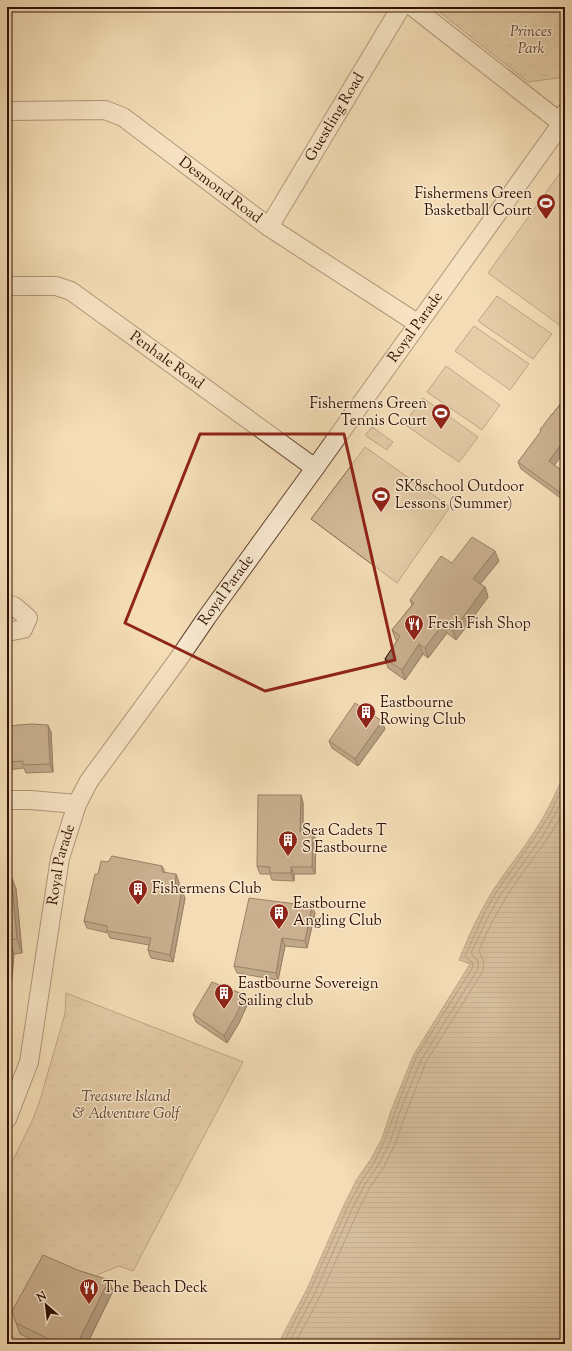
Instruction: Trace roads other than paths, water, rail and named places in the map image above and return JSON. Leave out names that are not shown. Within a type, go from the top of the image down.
[{"type":"street","name":"Guestling Road","points":[[269,227],[401,7]]},
{"type":"street","points":[[413,7],[562,117]]},
{"type":"street","name":"Desmond Road","points":[[7,111],[105,110],[123,117],[269,227],[418,323]]},
{"type":"street","name":"Royal Parade","points":[[7,1119],[29,1062],[60,858],[77,804],[89,781],[316,468],[557,130],[562,117]]},
{"type":"street","name":"Penhale Road","points":[[7,286],[56,286],[71,291],[316,468]]},
{"type":"street","points":[[7,604],[14,606],[28,618],[23,629],[7,632]]},
{"type":"street","points":[[7,800],[30,800],[77,804]]},
{"type":"water","points":[[565,772],[565,1344],[278,1344],[307,1289],[357,1179],[371,1159],[382,1138],[413,1056],[470,964],[459,960],[479,915],[494,889],[543,818]]},
{"type":"place","name":"Fishermens Green Basketball Court","points":[[546,220]]},
{"type":"place","name":"Fishermens Green Tennis Court","points":[[441,430]]},
{"type":"place","name":"SK8school Outdoor Lessons (Summer)","points":[[381,513]]},
{"type":"place","name":"Fresh Fish Shop","points":[[414,641]]},
{"type":"place","name":"Eastbourne Rowing Club","points":[[366,729]]},
{"type":"place","name":"Sea Cadets T S Eastbourne","points":[[288,857]]},
{"type":"place","name":"Fishermens Club","points":[[138,906]]},
{"type":"place","name":"Eastbourne Angling Club","points":[[279,930]]},
{"type":"place","name":"Eastbourne Sovereign Sailing club","points":[[224,1010]]},
{"type":"place","name":"The Beach Deck","points":[[89,1305]]},
{"type":"park label","name":"Princes Park","points":[[531,40]]},
{"type":"park label","name":"Treasure Island & Adventure Golf","points":[[126,1106]]}]
